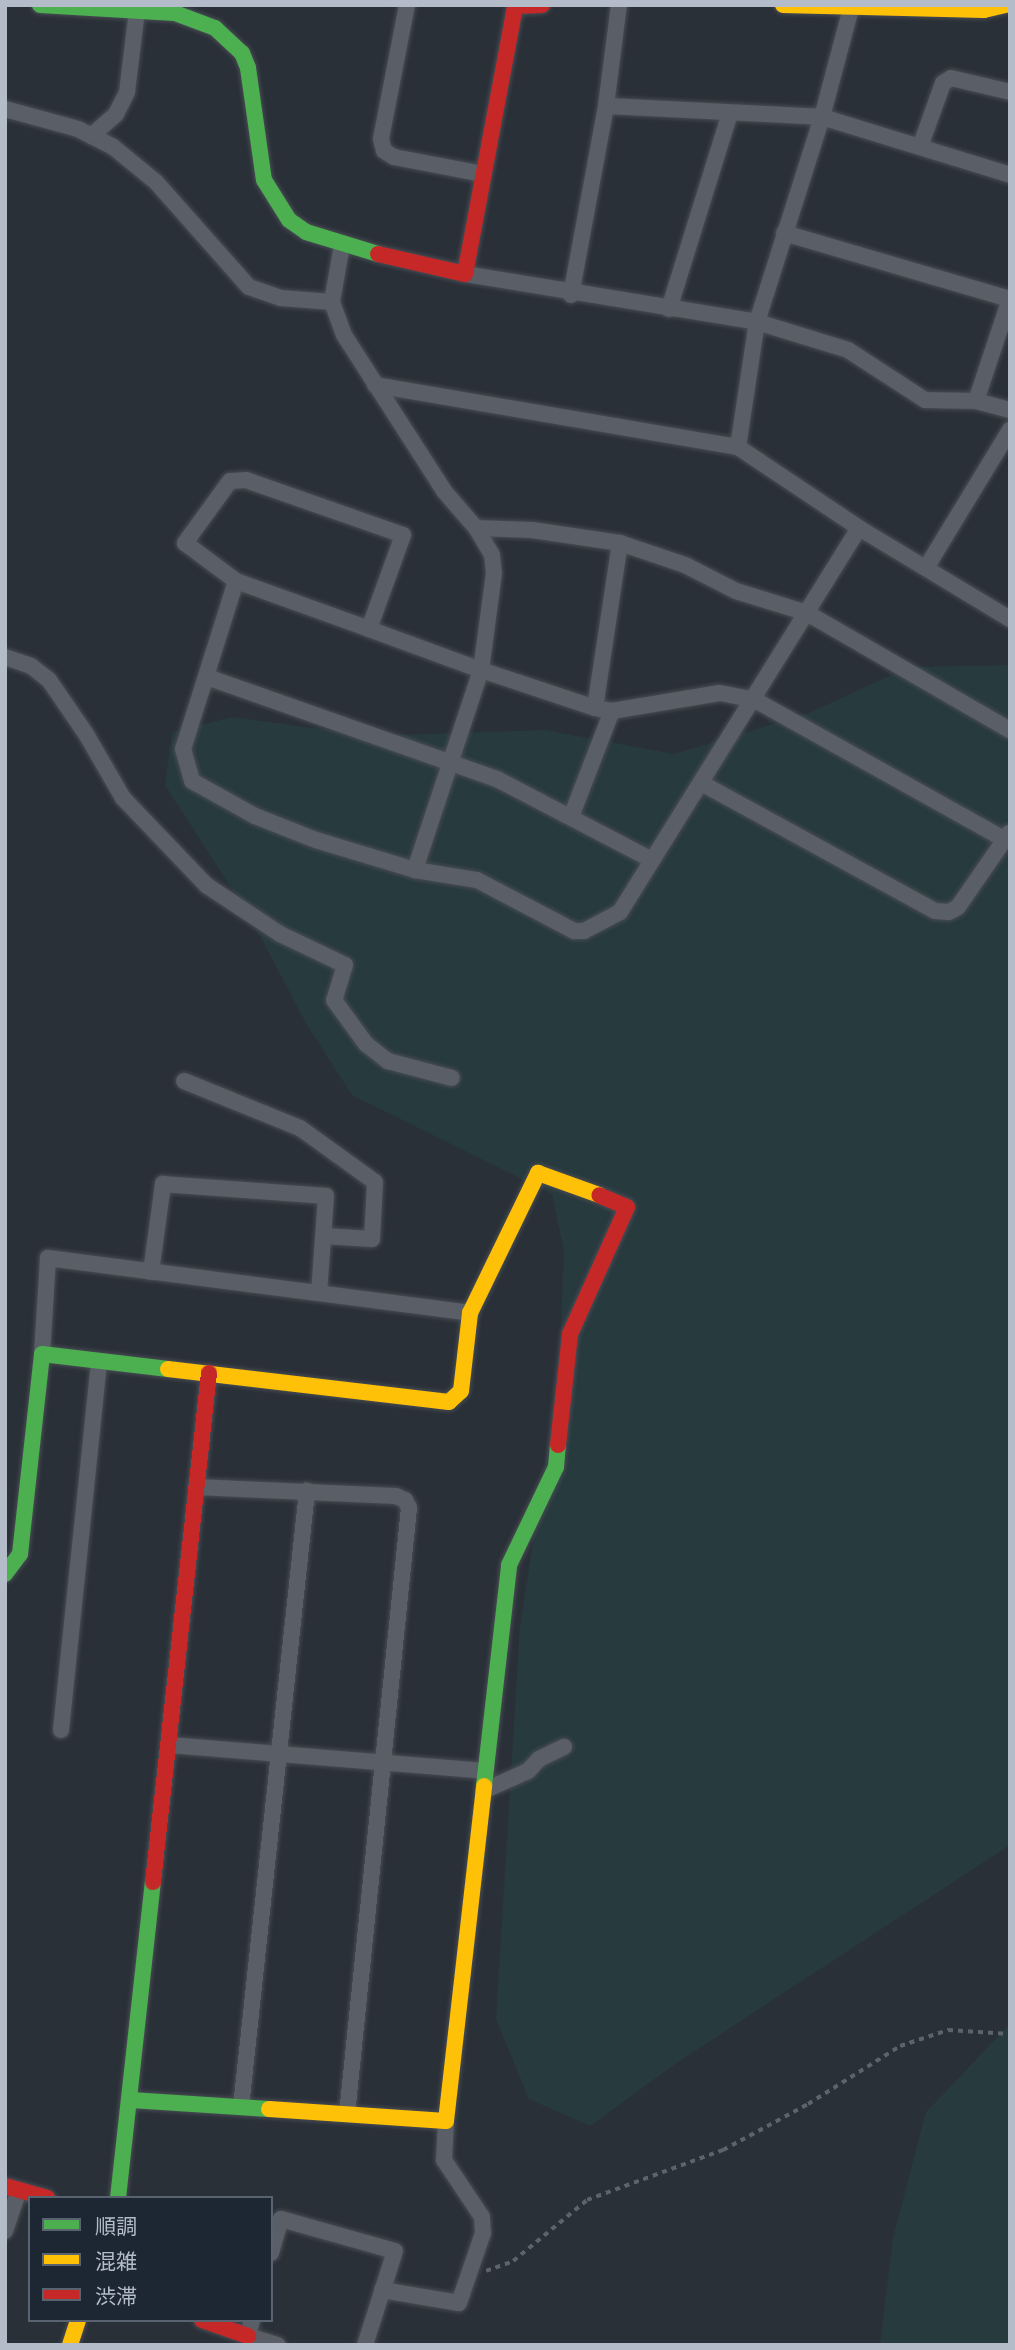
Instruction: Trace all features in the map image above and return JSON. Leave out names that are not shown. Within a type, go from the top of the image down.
[{"type":"street","points":[[40,5],[137,10],[198,19],[230,40],[248,68],[264,180],[273,200],[306,232],[342,245],[571,295],[757,322],[849,350],[925,400],[976,401],[1010,410]]},
{"type":"street","points":[[407,5],[381,139],[384,151],[394,157],[483,174]]},
{"type":"street","points":[[466,274],[513,6],[542,5]]},
{"type":"street","points":[[571,295],[606,106],[619,5]]},
{"type":"street","points":[[783,5],[984,10],[1005,5]]},
{"type":"street","points":[[738,447],[757,322],[822,117],[851,8]]},
{"type":"street","points":[[91,136],[116,114],[127,92],[137,10]]},
{"type":"street","points":[[920,147],[943,83],[951,78],[1010,92]]},
{"type":"street","points":[[606,106],[822,117],[1010,175]]},
{"type":"street","points":[[5,109],[91,136],[156,182],[249,287],[281,298],[332,302]]},
{"type":"street","points":[[669,309],[730,113]]},
{"type":"street","points":[[784,233],[1010,299],[976,401]]},
{"type":"street","points":[[342,245],[332,302],[344,335],[444,491],[476,528],[492,555],[494,573],[481,670],[415,870]]},
{"type":"street","points":[[375,385],[738,447],[859,528],[1010,619]]},
{"type":"street","points":[[926,568],[1010,430]]},
{"type":"street","points":[[369,629],[403,534],[246,480],[230,481],[185,543],[236,581],[481,670],[595,708],[612,711],[720,693],[755,700],[1007,835],[958,907],[949,912],[935,911],[703,784]]},
{"type":"street","points":[[476,528],[532,530],[620,543],[685,565],[736,591],[807,613],[1010,730]]},
{"type":"street","points":[[236,581],[183,749],[192,781],[255,816],[415,870],[477,880],[574,931],[584,931],[620,912],[703,784],[859,528]]},
{"type":"street","points":[[595,708],[620,543]]},
{"type":"street","points":[[5,657],[31,666],[48,680],[86,734],[123,798],[206,885],[280,934],[345,965],[334,1000],[366,1044],[388,1062],[452,1078]]},
{"type":"street","points":[[207,677],[522,790],[652,860]]},
{"type":"street","points":[[571,817],[612,711]]},
{"type":"street","points":[[184,1081],[300,1128],[374,1182],[372,1239],[324,1236]]},
{"type":"street","points":[[42,1354],[449,1402],[461,1391],[470,1312],[538,1173],[555,1175],[627,1207],[570,1334],[556,1468],[509,1565],[446,2121],[444,2160],[482,2217],[483,2233],[460,2303],[382,2290]]},
{"type":"street","points":[[151,1272],[163,1184],[326,1196],[318,1293]]},
{"type":"street","points":[[5,1574],[20,1554],[42,1354],[48,1258],[470,1312]]},
{"type":"street","points":[[61,1730],[99,1361]]},
{"type":"street","points":[[118,2196],[131,2100],[209,1373]]},
{"type":"street","points":[[196,1486],[396,1496],[405,1500],[409,1508],[347,2114]]},
{"type":"street","points":[[241,2107],[307,1491]]},
{"type":"street","points":[[170,1745],[485,1771]]},
{"type":"street","points":[[483,1791],[528,1771],[539,1759],[564,1747]]},
{"type":"street","points":[[131,2100],[446,2121]]},
{"type":"street","points":[[5,2231],[12,2188],[40,2196]]},
{"type":"street","points":[[273,2246],[281,2219],[395,2251],[365,2345]]},
{"type":"street","points":[[70,2345],[77,2322]]},
{"type":"street","points":[[208,2322],[278,2345]]},
{"type":"path","points":[[468,2272],[497,2271],[587,2200],[723,2150],[808,2104],[900,2046],[948,2030],[1010,2034]]},
{"type":"green space","points":[[1010,665],[1010,1845],[678,2062],[590,2126],[529,2099],[496,2019],[520,1627],[559,1370],[564,1252],[552,1194],[352,1095],[307,1025],[250,917],[165,785],[172,732],[233,717],[371,736],[544,730],[674,754],[809,713],[909,667]]},
{"type":"green space","points":[[1010,2024],[1010,2345],[880,2345],[893,2238],[926,2112]]},
{"type":"traffic: fast","points":[[40,5],[175,13],[215,28],[242,53],[248,68],[264,180],[289,220],[306,232],[378,254]]},
{"type":"traffic: fast","points":[[5,1574],[20,1554],[42,1354],[168,1369]]},
{"type":"traffic: fast","points":[[484,1786],[509,1565],[556,1467],[558,1445]]},
{"type":"traffic: fast","points":[[118,2196],[153,1882]]},
{"type":"traffic: fast","points":[[131,2100],[269,2109]]},
{"type":"traffic: slow","points":[[783,5],[984,10],[1005,5]]},
{"type":"traffic: slow","points":[[168,1369],[449,1402],[461,1391],[470,1313],[538,1173],[599,1195]]},
{"type":"traffic: slow","points":[[269,2109],[446,2121],[484,1786]]},
{"type":"traffic: slow","points":[[70,2345],[77,2322]]},
{"type":"traffic: jam","points":[[378,254],[465,274],[515,6],[542,5]]},
{"type":"traffic: jam","points":[[558,1445],[570,1334],[627,1207],[599,1195]]},
{"type":"traffic: jam","points":[[153,1882],[209,1373]]},
{"type":"traffic: jam","points":[[5,2186],[40,2196]]},
{"type":"traffic: jam","points":[[208,2322],[248,2336]]}]
